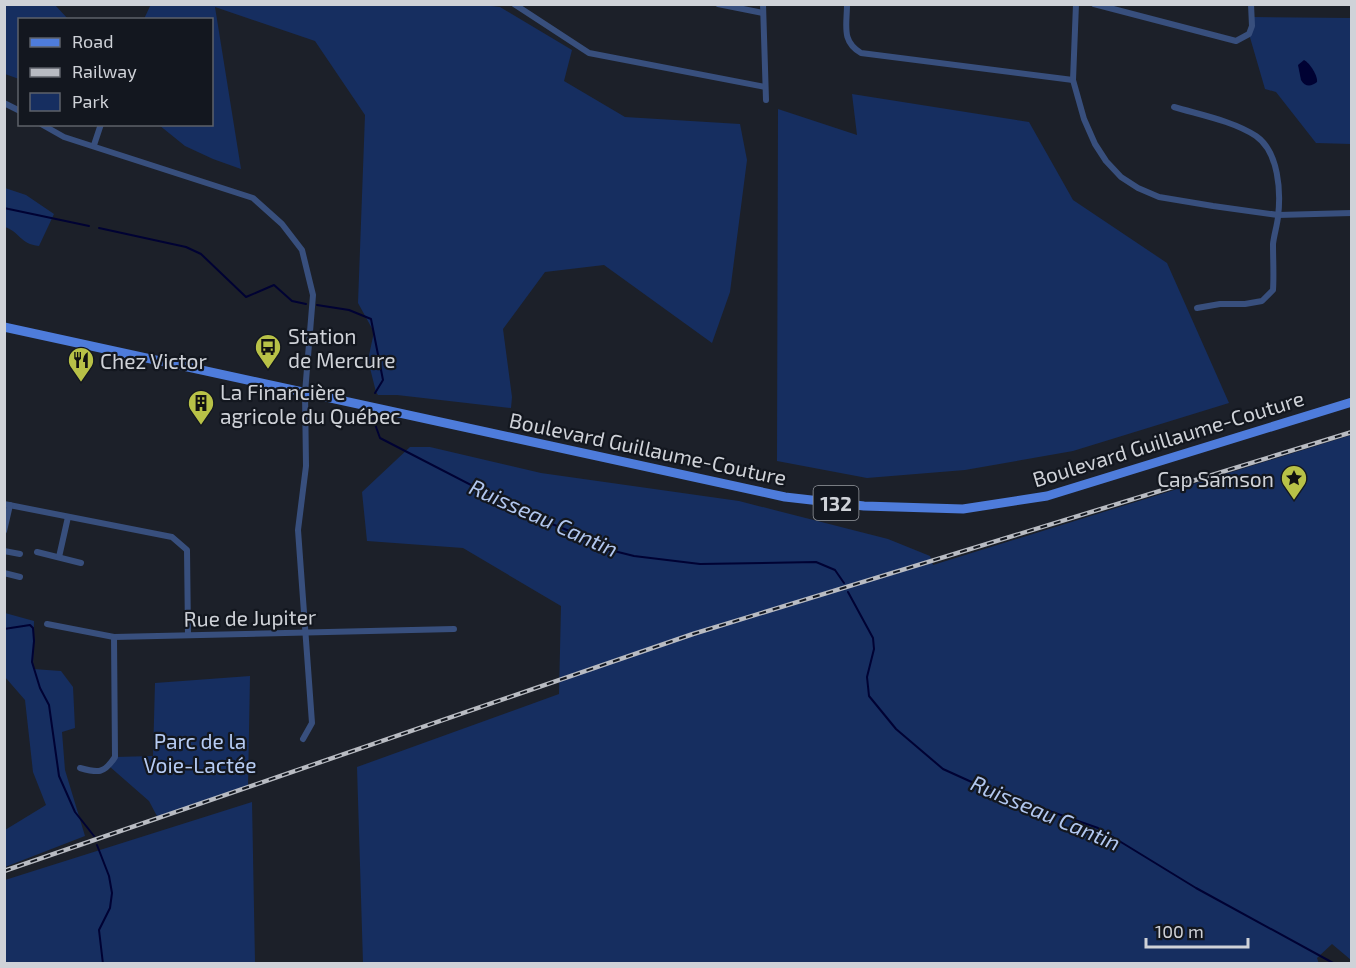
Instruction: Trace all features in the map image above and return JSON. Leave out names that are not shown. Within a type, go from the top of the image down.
[{"type":"main road","name":"Boulevard Guillaume-Couture","points":[[4,327],[785,497],[864,506],[963,509],[1047,496],[1352,402]]},
{"type":"street","points":[[514,4],[589,53],[765,87]]},
{"type":"street","points":[[718,4],[763,13]]},
{"type":"street","points":[[763,4],[766,100]]},
{"type":"street","points":[[847,4],[847,38],[850,46],[861,53],[1072,80]]},
{"type":"street","points":[[1076,4],[1072,80],[1084,119],[1095,144],[1106,161],[1121,177],[1138,188],[1159,196],[1278,215],[1352,213]]},
{"type":"street","points":[[1094,4],[1236,41],[1249,34],[1252,26],[1251,4]]},
{"type":"street","points":[[4,103],[18,110]]},
{"type":"street","points":[[1174,107],[1241,128],[1256,136],[1266,144],[1274,161],[1278,184],[1278,215],[1273,243],[1273,290],[1262,301],[1197,308]]},
{"type":"street","points":[[45,126],[64,137],[253,198],[282,224],[302,250],[312,295],[305,393],[306,466],[298,530],[312,723],[303,739]]},
{"type":"street","points":[[94,145],[100,126]]},
{"type":"street","points":[[4,531],[6,504],[172,537],[187,550],[188,634]]},
{"type":"street","points":[[59,557],[68,517]]},
{"type":"street","points":[[4,551],[20,554]]},
{"type":"street","points":[[37,552],[81,563]]},
{"type":"street","points":[[4,573],[20,577]]},
{"type":"street","name":"Rue de Jupiter","points":[[48,624],[114,637],[454,629]]},
{"type":"street","points":[[80,768],[96,773],[106,769],[115,757],[114,637]]},
{"type":"green space","points":[[5,4],[55,5],[67,18],[18,18],[18,79],[5,74]]},
{"type":"green space","points":[[151,4],[474,4],[500,7],[572,50],[564,81],[625,117],[740,124],[747,160],[730,292],[712,343],[604,265],[545,272],[503,329],[512,397],[511,408],[397,395],[378,395],[368,360],[374,332],[358,303],[365,115],[315,41],[215,7],[241,169],[213,159],[185,146],[160,126],[213,126],[213,18],[144,18]]},
{"type":"green space","points":[[1252,17],[1351,18],[1351,144],[1316,143],[1276,92],[1265,89],[1249,34]]},
{"type":"green space","points":[[852,94],[1029,122],[1073,200],[1167,263],[1229,403],[1073,451],[965,470],[867,478],[777,461],[778,109],[857,135]]},
{"type":"green space","points":[[5,188],[26,195],[54,214],[39,246],[28,243],[5,227]]},
{"type":"green space","points":[[1351,435],[1351,960],[1332,944],[1317,958],[1319,964],[363,963],[357,767],[559,694],[561,606],[463,548],[367,541],[362,492],[410,447],[430,447],[541,473],[739,501],[888,539],[930,556],[933,565]]},
{"type":"green space","points":[[5,613],[34,621],[33,669],[61,671],[73,687],[75,728],[62,732],[65,770],[85,836],[5,867],[5,830],[46,805],[33,772],[25,700],[5,677]]},
{"type":"green space","name":"Parc de la Voie-Lactée","points":[[250,676],[248,787],[158,818],[149,801],[109,766],[115,757],[153,756],[155,683]]},
{"type":"green space","points":[[252,802],[255,963],[5,963],[5,880]]},
{"type":"shaded area","points":[[1304,60],[1316,76],[1317,82],[1313,85],[1306,85],[1301,80],[1298,65]]},
{"type":"waterway","name":"Ruisseau Cantin","points":[[4,208],[89,226]]},
{"type":"waterway","name":"Ruisseau Cantin","points":[[99,228],[186,247],[201,254],[246,297],[274,285],[292,301],[306,304]]},
{"type":"waterway","name":"Ruisseau Cantin","points":[[317,305],[349,310],[371,319],[383,380],[375,393]]},
{"type":"waterway","name":"Ruisseau Cantin","points":[[371,413],[380,438],[527,514],[567,530],[602,548],[634,556],[700,564],[816,562],[835,570],[844,583]]},
{"type":"waterway","name":"Ruisseau Cantin","points":[[848,592],[873,638],[874,649],[867,677],[869,696],[896,729],[943,769],[987,789],[1098,828],[1196,888],[1335,964]]},
{"type":"waterway","points":[[4,629],[30,625],[33,628],[32,662],[40,688],[49,705],[59,776],[75,812],[94,836]]},
{"type":"waterway","points":[[97,845],[109,876],[112,893],[110,908],[99,930],[103,964]]},
{"type":"railway","points":[[4,871],[693,634],[1352,432]]},
{"type":"place","name":"Station de Mercure","points":[[268,370]]},
{"type":"place","name":"Chez Victor","points":[[81,383]]},
{"type":"place","name":"La Financière agricole du Québec","points":[[201,426]]},
{"type":"place","name":"Cap Samson","points":[[1294,501]]}]
